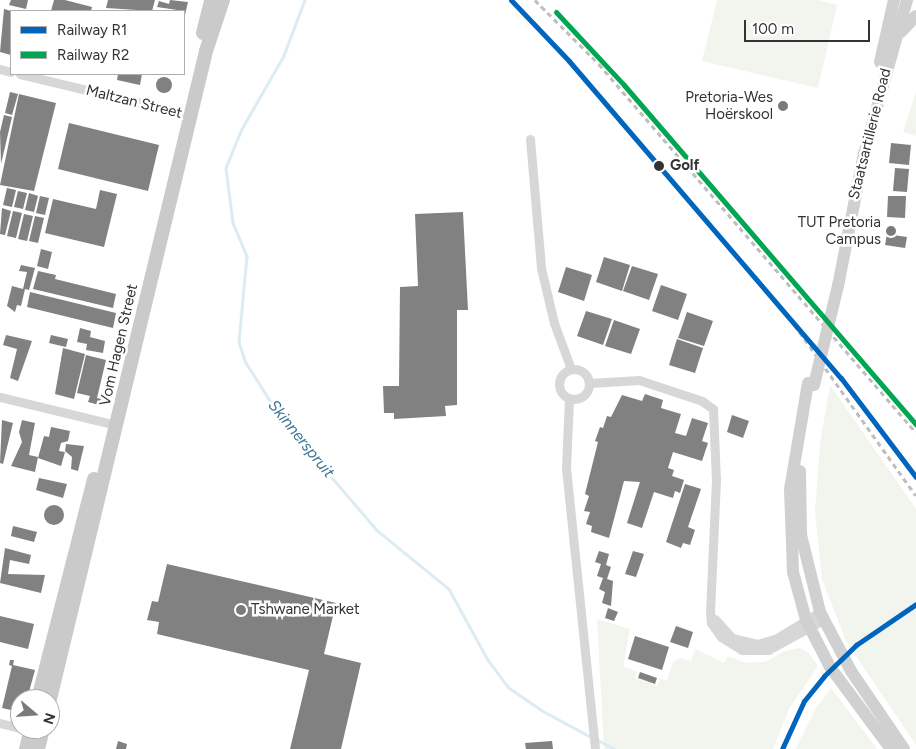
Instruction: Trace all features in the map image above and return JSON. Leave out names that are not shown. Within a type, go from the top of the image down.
[{"type":"main road","name":"Vom Hagen Street","points":[[52,689],[113,423],[187,114],[211,0]]},
{"type":"main road","name":"Vom Hagen Street","points":[[187,114],[223,0]]},
{"type":"main road","name":"Vom Hagen Street","points":[[41,689],[113,423]]},
{"type":"street","name":"Staatsartillerie Road","points":[[890,749],[839,680],[808,624],[793,572],[789,502],[811,384],[890,42],[894,0]]},
{"type":"street","points":[[890,42],[899,0]]},
{"type":"street","name":"Staatsartillerie Road","points":[[890,42],[907,0]]},
{"type":"street","points":[[890,42],[916,16]]},
{"type":"street","name":"Maltzan Street","points":[[24,75],[187,114]]},
{"type":"street","points":[[530,139],[541,268],[554,323],[571,370]]},
{"type":"street","points":[[569,399],[584,397],[590,383],[586,375],[571,370]]},
{"type":"street","points":[[571,370],[560,380],[560,388],[569,399],[566,468],[594,749]]},
{"type":"street","points":[[590,383],[639,380],[702,401],[713,409],[716,480],[710,610],[712,623],[721,637],[748,651],[768,650],[822,616]]},
{"type":"street","name":"Staatsartillerie Road","points":[[811,384],[802,444],[799,498],[803,550],[822,616],[851,671],[904,749]]},
{"type":"street","points":[[0,397],[113,423]]},
{"type":"shaded area","points":[[717,0],[817,0],[837,5],[818,88],[702,61]]},
{"type":"shaded area","points":[[916,92],[916,136],[903,132]]},
{"type":"shaded area","points":[[830,385],[916,509],[916,745],[846,641],[822,579],[815,512],[820,444]]},
{"type":"shaded area","points":[[597,619],[630,629],[623,666],[637,672],[635,678],[657,686],[660,679],[667,681],[673,662],[680,658],[691,661],[695,649],[724,663],[728,656],[746,663],[765,662],[785,651],[800,648],[808,652],[818,666],[789,709],[773,749],[604,749]]},
{"type":"shaded area","points":[[831,688],[877,749],[796,749],[816,708]]},
{"type":"building","points":[[11,0],[28,0],[26,9],[9,5]]},
{"type":"building","points":[[54,0],[65,0],[92,7],[91,10],[51,10]]},
{"type":"building","points":[[108,0],[155,0],[152,10],[106,8]]},
{"type":"building","points":[[170,0],[188,2],[185,15],[185,10],[157,7],[159,1],[169,4]]},
{"type":"building","points":[[4,9],[10,11],[10,55],[0,52]]},
{"type":"building","points":[[118,75],[142,75],[140,85],[117,80]]},
{"type":"building","points":[[164,77],[170,79],[172,85],[170,91],[164,93],[158,91],[156,85],[158,79]]},
{"type":"building","points":[[10,92],[18,94],[12,115],[5,113]]},
{"type":"building","points":[[19,94],[56,103],[34,191],[0,185]]},
{"type":"building","points":[[4,115],[12,117],[1,164],[0,132]]},
{"type":"building","points":[[69,123],[159,145],[148,191],[58,169]]},
{"type":"building","points":[[891,143],[911,145],[909,165],[889,163]]},
{"type":"building","points":[[895,168],[909,169],[907,192],[893,191]]},
{"type":"building","points":[[7,188],[16,190],[12,207],[3,205]]},
{"type":"building","points":[[100,190],[117,194],[104,247],[45,233],[53,199],[96,209]]},
{"type":"building","points":[[18,191],[27,193],[23,209],[14,207]]},
{"type":"building","points":[[29,193],[38,196],[34,212],[25,210]]},
{"type":"building","points":[[40,196],[49,198],[45,215],[36,213]]},
{"type":"building","points":[[888,196],[906,196],[905,218],[887,217]]},
{"type":"building","points":[[2,208],[11,211],[5,235],[0,234]]},
{"type":"building","points":[[13,211],[22,213],[16,238],[7,236]]},
{"type":"building","points":[[463,212],[468,310],[457,310],[457,405],[445,406],[446,416],[394,419],[394,413],[384,413],[383,386],[399,386],[400,287],[418,286],[415,214]]},
{"type":"building","points":[[24,214],[33,216],[27,241],[18,239]]},
{"type":"building","points":[[35,216],[44,218],[38,243],[29,241]]},
{"type":"building","points":[[887,234],[907,237],[905,248],[885,245]]},
{"type":"building","points":[[41,249],[52,252],[48,269],[37,266]]},
{"type":"building","points":[[604,257],[630,265],[622,291],[596,282]]},
{"type":"building","points":[[21,265],[35,268],[29,290],[25,289],[21,306],[17,305],[15,312],[7,306],[12,286],[23,289],[27,272],[19,271]]},
{"type":"building","points":[[632,266],[658,274],[649,300],[623,291]]},
{"type":"building","points":[[566,267],[592,275],[584,301],[558,292]]},
{"type":"building","points":[[38,271],[56,275],[55,279],[116,294],[113,308],[33,289]]},
{"type":"building","points":[[661,285],[687,294],[678,320],[652,311]]},
{"type":"building","points":[[30,292],[116,313],[113,328],[27,307]]},
{"type":"building","points":[[586,311],[612,319],[603,345],[577,336]]},
{"type":"building","points":[[687,312],[713,321],[704,346],[678,338]]},
{"type":"building","points":[[614,320],[640,329],[631,354],[605,346]]},
{"type":"building","points":[[80,328],[91,331],[90,337],[105,341],[103,353],[86,350],[87,344],[77,342]]},
{"type":"building","points":[[6,335],[32,341],[18,381],[10,378],[17,349],[3,345]]},
{"type":"building","points":[[51,335],[68,339],[66,347],[49,343]]},
{"type":"building","points":[[677,339],[703,348],[695,373],[669,365]]},
{"type":"building","points":[[63,348],[85,354],[74,399],[55,394]]},
{"type":"building","points":[[86,355],[106,360],[97,398],[101,399],[99,405],[88,402],[90,396],[77,393]]},
{"type":"building","points":[[645,394],[663,400],[661,408],[681,414],[675,433],[686,436],[692,418],[708,423],[702,441],[708,443],[702,461],[673,452],[668,468],[674,470],[672,476],[684,480],[680,493],[675,491],[673,498],[654,492],[642,528],[627,523],[640,482],[624,481],[609,538],[591,532],[592,526],[586,524],[590,512],[584,511],[589,496],[585,494],[598,442],[595,441],[600,427],[603,428],[607,416],[611,417],[622,395],[642,401]]},
{"type":"building","points":[[732,415],[749,421],[743,438],[727,432]]},
{"type":"building","points":[[2,420],[13,423],[3,464],[0,463]]},
{"type":"building","points":[[22,420],[35,423],[29,455],[38,457],[35,472],[11,466],[22,442],[19,432]]},
{"type":"building","points":[[51,427],[70,431],[68,441],[61,443],[59,451],[65,452],[61,466],[38,458],[44,436],[49,437]]},
{"type":"building","points":[[66,444],[84,446],[78,471],[71,469],[72,457],[65,451]]},
{"type":"building","points":[[39,478],[67,484],[63,498],[36,490]]},
{"type":"building","points":[[685,484],[701,489],[688,527],[695,530],[690,545],[683,543],[681,548],[666,542]]},
{"type":"building","points":[[54,505],[61,508],[64,515],[61,522],[54,525],[47,522],[44,515],[47,508]]},
{"type":"building","points":[[13,526],[37,532],[34,542],[11,536]]},
{"type":"building","points":[[5,548],[31,555],[29,564],[10,560],[8,574],[45,575],[41,593],[0,583]]},
{"type":"building","points":[[599,551],[609,554],[606,565],[611,567],[607,579],[613,581],[611,606],[602,603],[605,592],[599,589],[603,578],[597,576],[601,564],[595,562]]},
{"type":"building","points":[[633,551],[644,554],[636,577],[625,574]]},
{"type":"building","points":[[167,564],[336,603],[324,654],[361,663],[341,749],[290,749],[309,670],[157,634],[159,622],[147,620],[152,601],[158,602]]},
{"type":"building","points":[[608,608],[618,612],[614,621],[605,618]]},
{"type":"building","points":[[0,616],[34,624],[28,649],[0,642]]},
{"type":"building","points":[[676,626],[693,632],[688,648],[670,642]]},
{"type":"building","points":[[635,636],[669,647],[662,670],[628,659]]},
{"type":"building","points":[[10,660],[14,660],[13,665],[35,670],[30,689],[10,689],[10,710],[2,708],[12,666],[9,665]]},
{"type":"building","points":[[640,672],[657,678],[655,684],[638,678]]},
{"type":"building","points":[[118,741],[127,744],[126,749],[116,749]]},
{"type":"building","points":[[552,741],[553,749],[526,749],[525,743]]},
{"type":"waterway","name":"Skinnerspruit","points":[[305,0],[284,56],[242,129],[226,168],[233,223],[247,256],[239,342],[245,361],[281,418],[378,531],[449,589],[488,660],[508,687],[543,711],[591,737]]},
{"type":"waterway","name":"Skinnerspruit","points":[[596,739],[615,749]]},
{"type":"railway","points":[[535,0],[599,64],[916,432]]},
{"type":"railway","points":[[789,317],[916,496]]},
{"type":"rail line","name":"R1","points":[[511,0],[569,61],[841,378],[916,477]]},
{"type":"rail line","name":"R2","points":[[556,12],[624,85],[916,425]]},
{"type":"rail line","name":"R1","points":[[782,749],[804,701],[824,676],[856,645],[916,604]]},
{"type":"place","name":"Pretoria-Wes Hoërskool","points":[[783,106]]},
{"type":"place","name":"Golf","points":[[659,166]]},
{"type":"place","name":"TUT Pretoria Campus","points":[[891,231]]},
{"type":"place","name":"Tshwane Market","points":[[241,610]]}]
